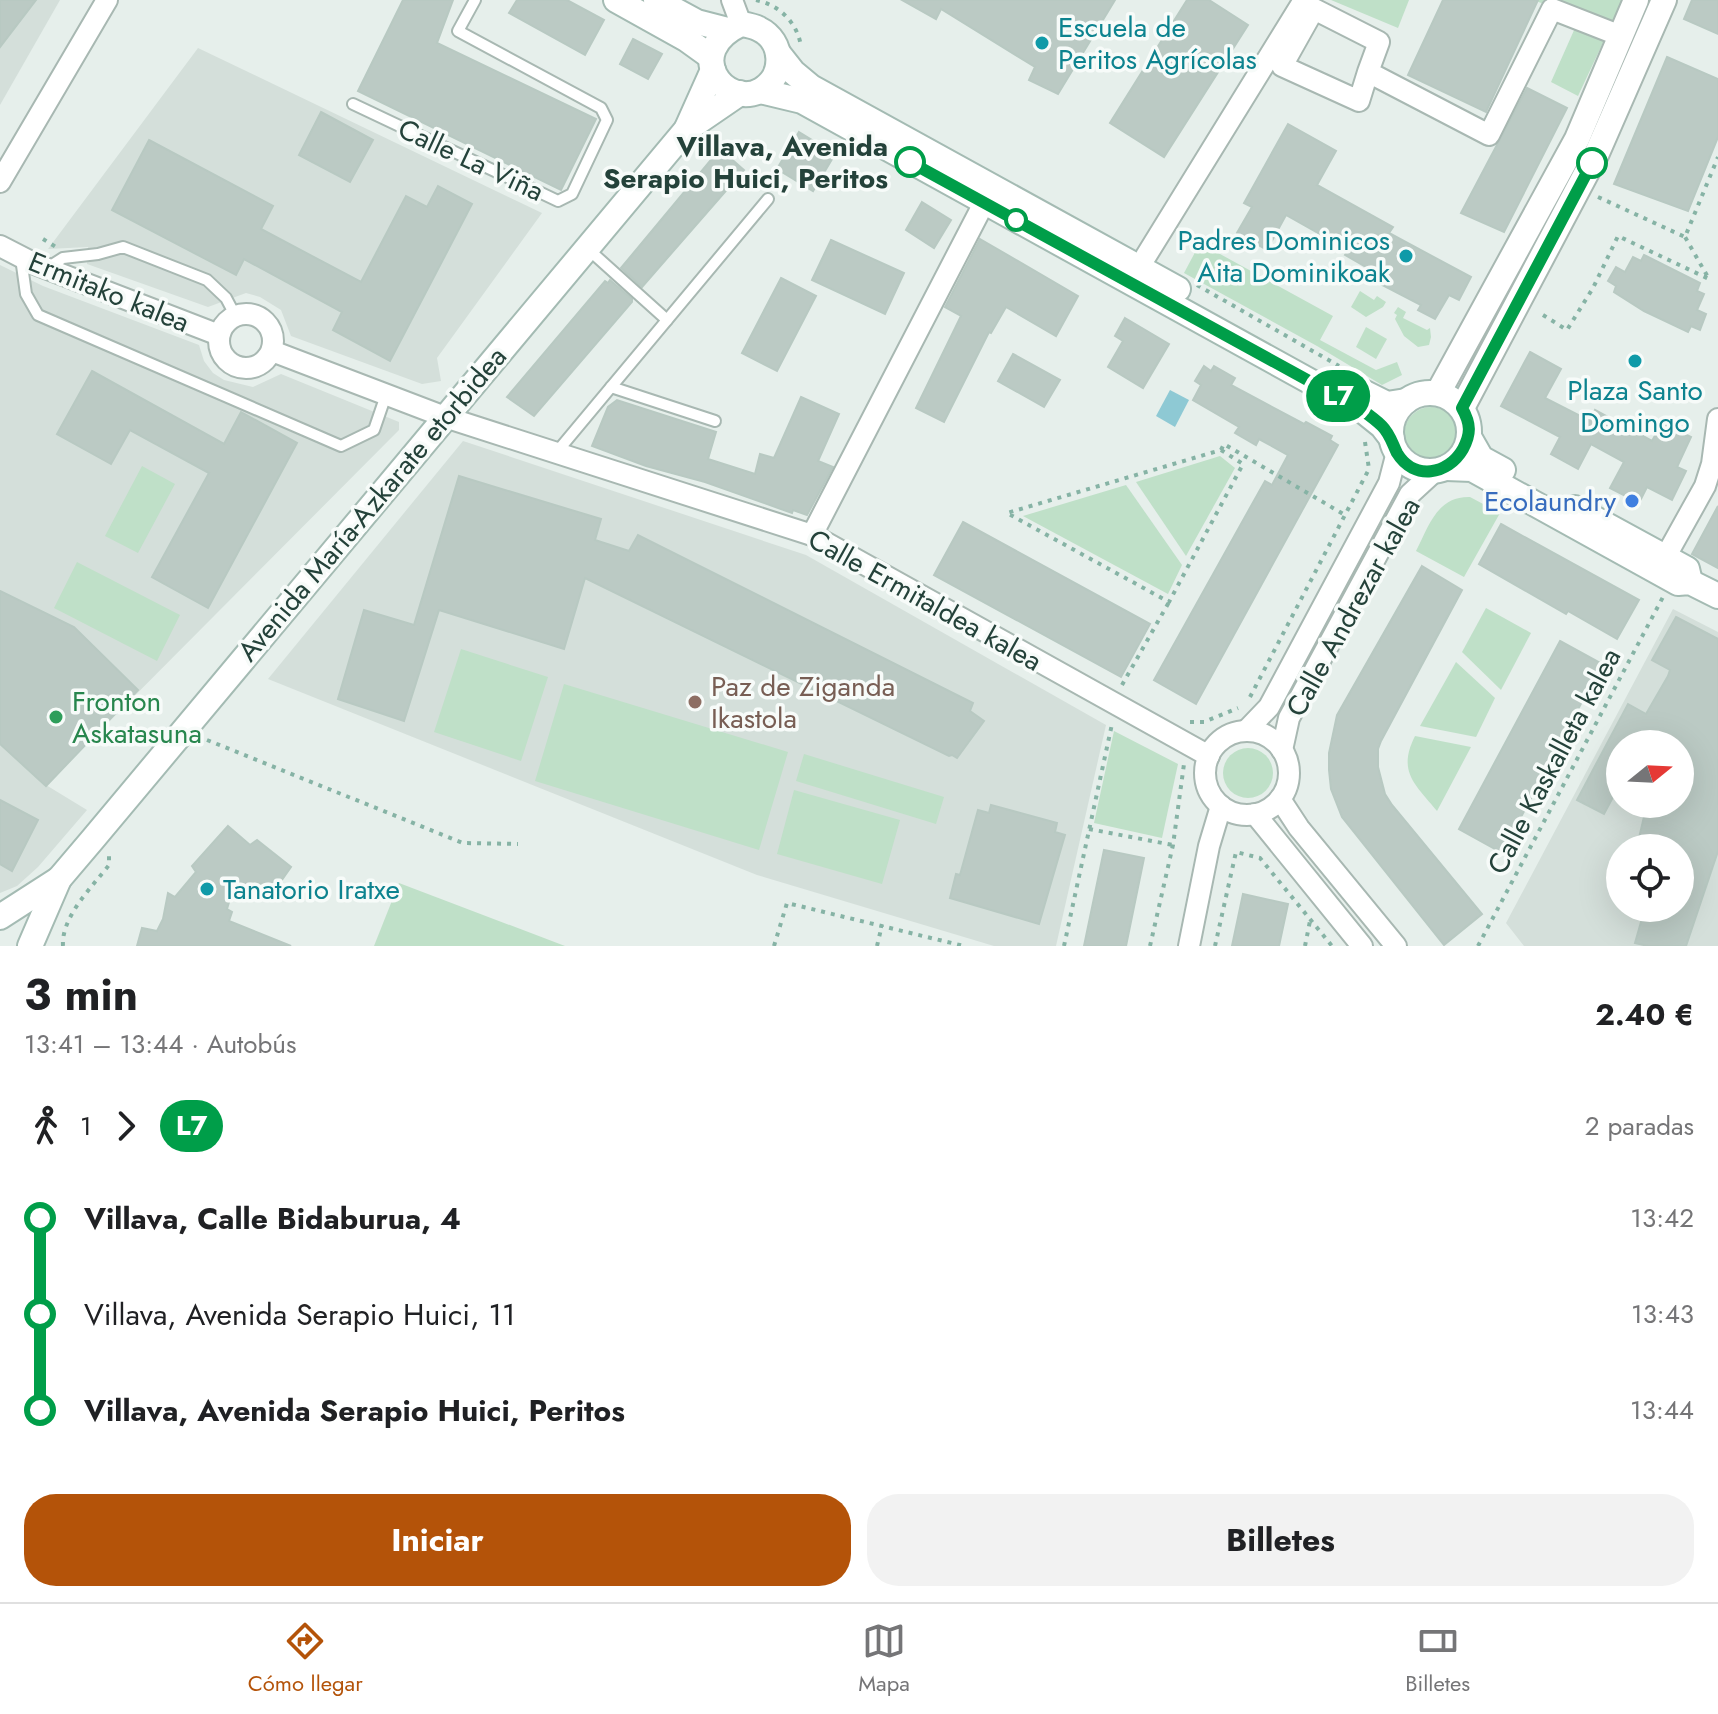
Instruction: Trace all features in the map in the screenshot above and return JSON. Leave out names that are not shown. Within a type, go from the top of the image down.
[{"type":"main road","points":[[616,0],[686,39],[712,63],[719,81],[728,89],[802,101],[1362,410],[1382,426],[1394,446],[1413,467],[1472,469],[1678,583],[1690,582],[1718,596]]},
{"type":"main road","points":[[656,0],[697,22],[759,28],[772,38],[778,53],[793,72],[811,87],[1369,397],[1387,404],[1438,393],[1455,401],[1462,408],[1470,427],[1469,437],[1455,463],[1441,470]]},
{"type":"main road","points":[[1438,393],[1577,139],[1636,0]]},
{"type":"main road","points":[[1462,408],[1597,153],[1664,0]]},
{"type":"main road","points":[[712,63],[714,46],[735,27]]},
{"type":"main road","points":[[750,92],[772,81],[779,68],[778,53]]},
{"type":"main road","name":"Avenida María-Azkarate etorbidea","points":[[59,879],[686,130],[712,63]]},
{"type":"main road","name":"Avenida María-Azkarate etorbidea","points":[[686,130],[750,92]]},
{"type":"main road","points":[[1394,446],[1391,428],[1394,417],[1406,401]]},
{"type":"main road","points":[[1469,437],[1481,458],[1666,556],[1687,569],[1690,582]]},
{"type":"main road","points":[[59,879],[30,946],[19,932],[0,919],[59,879]]},
{"type":"street","points":[[0,182],[107,0]]},
{"type":"street","points":[[732,0],[735,27]]},
{"type":"street","points":[[1146,256],[1304,0]]},
{"type":"street","points":[[1314,9],[1379,42],[1368,72],[1359,101],[1282,66],[1314,9]]},
{"type":"street","points":[[1368,72],[1489,135],[1552,9],[1621,36]]},
{"type":"street","points":[[812,535],[984,203]]},
{"type":"street","name":"Ermitako kalea","points":[[0,246],[28,261],[219,335]]},
{"type":"street","name":"Ermitako kalea","points":[[254,314],[269,324],[273,333],[272,351],[260,365],[243,368],[227,360],[219,344],[219,335],[227,320],[235,315],[254,314]]},
{"type":"street","points":[[272,351],[445,417]]},
{"type":"street","name":"Calle Ermitaldea kalea","points":[[445,417],[812,535],[1209,756]]},
{"type":"street","points":[[1666,556],[1711,489],[1718,419]]},
{"type":"street","name":"Calle Andrezar kalea","points":[[1246,731],[1269,707],[1389,483],[1394,446]]},
{"type":"street","name":"Calle Andrezar kalea","points":[[1282,750],[1289,718],[1410,494],[1441,470]]},
{"type":"street","points":[[1246,731],[1260,733],[1273,740],[1282,750],[1289,775],[1287,788],[1273,806],[1255,814],[1231,812],[1212,795],[1205,770],[1209,756],[1224,738],[1246,731]]},
{"type":"street","points":[[1280,799],[1299,828],[1396,946]]},
{"type":"street","points":[[1189,946],[1209,846],[1221,806]]},
{"type":"street","points":[[1255,814],[1362,946]]},
{"type":"lane","name":"Calle La Viña","points":[[353,104],[558,201],[572,194],[607,120],[601,108],[458,31],[475,0]]},
{"type":"lane","points":[[556,453],[768,199]]},
{"type":"lane","points":[[235,315],[226,298],[207,280],[123,247],[63,258],[52,265],[28,261],[26,294],[38,315],[341,446],[374,430],[386,395]]},
{"type":"lane","points":[[587,247],[667,320]]},
{"type":"lane","points":[[611,387],[715,421]]},
{"type":"path","points":[[1685,237],[1718,157]]},
{"type":"path","points":[[1543,315],[1567,330],[1593,288],[1618,236],[1709,279],[1685,237],[1598,197]]},
{"type":"path","points":[[1193,723],[1227,714],[1245,704],[1369,469],[1365,440]]},
{"type":"path","points":[[1169,602],[1007,513],[1221,450],[1224,444],[1345,515]]},
{"type":"path","points":[[1221,450],[1243,464]]},
{"type":"path","points":[[1122,685],[1247,458]]},
{"type":"path","name":"Calle Kaskalleta kalea","points":[[1478,946],[1664,595]]},
{"type":"path","points":[[1064,946],[1113,721]]},
{"type":"path","points":[[207,740],[463,843],[518,844]]},
{"type":"path","points":[[1150,946],[1173,845],[1184,762]]},
{"type":"path","points":[[1089,829],[1173,845]]},
{"type":"path","points":[[63,946],[64,934],[75,912],[109,865],[110,858],[101,846]]},
{"type":"path","points":[[1215,946],[1236,852],[1260,858],[1332,946]]},
{"type":"path","points":[[774,946],[787,903],[964,946]]},
{"type":"path","points":[[1305,946],[1311,920]]},
{"type":"path","points":[[877,946],[882,925]]},
{"type":"shaded area","points":[[0,0],[60,0],[0,105]]},
{"type":"shaded area","points":[[198,48],[542,213],[437,358],[441,381],[422,384],[291,336],[281,310],[260,297],[246,293],[208,307],[87,264],[88,247],[48,249]]},
{"type":"shaded area","points":[[0,265],[43,286],[199,345],[204,361],[213,373],[224,380],[253,387],[281,374],[399,422],[399,430],[46,785],[87,810],[38,867],[17,886],[0,893]]},
{"type":"shaded area","name":"Paz de Ziganda Ikastola","points":[[463,441],[806,555],[1106,725],[1056,946],[994,946],[757,875],[268,679]]},
{"type":"shaded area","points":[[1673,609],[1718,632],[1718,946],[1524,946],[1506,923],[1606,735],[1606,818],[1694,818],[1694,730],[1609,730]]},
{"type":"green space","points":[[1331,0],[1409,0],[1398,28]]},
{"type":"green space","points":[[1534,0],[1623,0],[1578,96],[1551,82],[1579,19]]},
{"type":"green space","points":[[1551,200],[1562,208],[1475,369],[1461,365]]},
{"type":"green space","points":[[1200,243],[1333,316],[1320,340],[1376,370],[1397,362],[1402,375],[1382,385],[1184,273]]},
{"type":"green space","points":[[1360,291],[1374,300],[1377,296],[1386,302],[1366,317],[1351,307]]},
{"type":"green space","points":[[1398,307],[1406,312],[1403,318],[1427,330],[1430,328],[1429,345],[1418,347],[1404,336],[1395,319],[1397,315],[1394,313]]},
{"type":"green space","points":[[1366,327],[1387,339],[1376,359],[1356,347]]},
{"type":"green space","points":[[1431,407],[1450,415],[1458,434],[1450,453],[1431,461],[1412,453],[1404,434],[1412,415]]},
{"type":"green space","points":[[1220,456],[1235,468],[1186,556],[1136,482]]},
{"type":"green space","points":[[142,466],[175,484],[138,553],[105,536]]},
{"type":"green space","points":[[1126,485],[1182,565],[1168,594],[1023,516]]},
{"type":"green space","points":[[1470,497],[1500,513],[1464,577],[1416,551],[1442,507],[1459,498]]},
{"type":"green space","points":[[77,562],[180,615],[157,661],[54,608]]},
{"type":"green space","points":[[1486,608],[1531,633],[1501,690],[1462,652]]},
{"type":"green space","points":[[461,649],[548,677],[521,761],[434,732]]},
{"type":"green space","points":[[1456,662],[1495,698],[1476,737],[1420,726]]},
{"type":"green space","points":[[564,684],[788,752],[759,850],[535,781]]},
{"type":"green space","points":[[1114,731],[1178,764],[1162,838],[1094,823]]},
{"type":"green space","points":[[1415,736],[1471,747],[1437,811],[1416,785],[1408,768]]},
{"type":"green space","points":[[1248,748],[1266,755],[1273,773],[1266,791],[1248,798],[1230,791],[1223,773],[1230,755]]},
{"type":"green space","points":[[804,754],[944,797],[936,824],[796,781]]},
{"type":"green space","points":[[794,790],[900,820],[882,884],[777,854]]},
{"type":"green space","points":[[399,883],[565,946],[374,946]]},
{"type":"water","points":[[1170,390],[1189,400],[1175,427],[1156,416]]},
{"type":"building","points":[[0,0],[36,0],[0,47]]},
{"type":"building","points":[[403,0],[453,0],[437,43],[596,119],[561,190],[358,91]]},
{"type":"building","points":[[517,0],[567,0],[604,20],[585,55],[509,13]]},
{"type":"building","name":"Escuela de Peritos Agrícolas","points":[[902,0],[1115,0],[1058,94],[1029,80],[1035,67],[941,9],[936,19]]},
{"type":"building","points":[[1187,0],[1209,0],[1248,25],[1164,157],[1110,123]]},
{"type":"building","points":[[1443,0],[1538,0],[1486,112],[1408,75]]},
{"type":"building","points":[[1692,0],[1718,0],[1718,34],[1684,19]]},
{"type":"building","points":[[633,39],[662,54],[648,79],[620,64]]},
{"type":"building","points":[[1667,57],[1718,79],[1718,137],[1688,211],[1614,184]]},
{"type":"building","points":[[1527,88],[1567,108],[1504,232],[1461,213]]},
{"type":"building","points":[[321,112],[373,140],[350,182],[299,155]]},
{"type":"building","points":[[1288,124],[1336,151],[1317,185],[1393,227],[1389,233],[1471,277],[1459,300],[1449,295],[1435,319],[1418,310],[1421,305],[1367,277],[1371,270],[1345,255],[1348,250],[1286,215],[1267,250],[1237,233],[1252,207],[1244,203]]},
{"type":"building","points":[[799,132],[835,154],[813,191],[777,169]]},
{"type":"building","points":[[149,140],[273,206],[261,229],[361,282],[406,196],[427,207],[438,186],[472,204],[390,361],[333,330],[342,312],[244,259],[236,275],[112,210]]},
{"type":"building","points":[[720,149],[744,170],[642,287],[621,268]]},
{"type":"building","points":[[922,202],[951,220],[934,248],[906,230]]},
{"type":"building","points":[[980,239],[1078,296],[1056,336],[1006,307],[989,332],[944,422],[916,408],[961,316],[945,307]]},
{"type":"building","points":[[831,240],[904,273],[885,314],[812,280]]},
{"type":"building","points":[[1644,255],[1700,283],[1697,291],[1704,294],[1697,310],[1706,314],[1700,330],[1691,326],[1688,332],[1644,311],[1614,292],[1616,286],[1608,281],[1616,267],[1625,272],[1633,257],[1641,261]]},
{"type":"building","points":[[781,278],[816,296],[777,371],[742,353]]},
{"type":"building","points":[[610,280],[632,302],[534,416],[507,397],[605,281],[608,283]]},
{"type":"building","points":[[1125,318],[1169,344],[1143,388],[1108,367],[1123,341],[1115,336]]},
{"type":"building","points":[[1530,352],[1561,369],[1545,398],[1590,421],[1595,410],[1652,441],[1662,423],[1691,437],[1677,467],[1686,471],[1672,500],[1647,487],[1639,503],[1610,488],[1624,462],[1591,444],[1578,469],[1551,454],[1560,437],[1501,406]]},
{"type":"building","points":[[1013,354],[1060,380],[1044,407],[998,381]]},
{"type":"building","points":[[1204,366],[1211,371],[1214,366],[1235,378],[1231,385],[1332,436],[1330,440],[1338,445],[1196,704],[1154,680],[1265,481],[1272,485],[1288,455],[1259,439],[1256,445],[1235,433],[1239,427],[1193,400],[1201,385],[1195,381]]},
{"type":"building","points":[[92,371],[224,444],[241,412],[297,443],[208,608],[152,577],[209,473],[130,430],[111,464],[57,434]]},
{"type":"building","points":[[801,397],[839,414],[818,461],[833,467],[807,515],[793,510],[792,513],[592,446],[608,407],[617,400],[716,432],[708,459],[755,474],[760,454],[774,458]]},
{"type":"building","points":[[459,476],[601,519],[595,540],[629,551],[638,535],[973,703],[970,711],[984,721],[957,758],[949,756],[585,578],[564,649],[439,610],[404,721],[338,699],[364,610],[414,625]]},
{"type":"building","points":[[1718,506],[1718,568],[1692,554]]},
{"type":"building","points":[[963,522],[1150,624],[1121,677],[934,575]]},
{"type":"building","points":[[1501,524],[1639,600],[1617,639],[1479,564]]},
{"type":"building","points":[[1422,566],[1462,590],[1381,741],[1378,767],[1385,794],[1392,805],[1482,914],[1444,945],[1342,817],[1331,789],[1329,770],[1329,753],[1337,715]]},
{"type":"building","name":"Fronton Askatasuna","points":[[0,591],[74,627],[138,690],[46,786],[0,744]]},
{"type":"building","points":[[1676,617],[1718,639],[1718,851],[1686,946],[1635,943],[1641,922],[1694,922],[1694,834],[1640,834],[1644,818],[1694,818],[1694,730],[1614,730],[1628,704],[1646,714],[1668,676],[1670,670],[1652,660]]},
{"type":"building","points":[[1560,641],[1602,664],[1502,853],[1459,829]]},
{"type":"building","points":[[1606,745],[1606,810],[1604,814],[1577,800]]},
{"type":"building","points":[[0,800],[38,820],[12,871],[0,864]]},
{"type":"building","points":[[991,805],[1057,823],[1055,832],[1065,835],[1039,924],[950,898],[956,874],[960,875],[978,810],[989,813]]},
{"type":"building","name":"Tanatorio Iratxe","points":[[228,826],[250,845],[257,840],[291,867],[279,884],[234,885],[227,909],[232,912],[229,921],[291,946],[137,946],[142,928],[157,931],[163,919],[168,893],[175,897],[196,872],[192,866]]},
{"type":"building","points":[[1104,850],[1144,858],[1126,946],[1084,946]]},
{"type":"building","points":[[1243,894],[1288,904],[1279,946],[1232,946]]},
{"type":"bus line","name":"L7","points":[[910,162],[1362,410],[1382,426],[1404,461],[1424,471],[1435,471],[1455,463],[1469,437],[1470,427],[1462,408],[1592,163]]},
{"type":"place","name":"Escuela de Peritos Agrícolas","points":[[1042,43]]},
{"type":"place","name":"Villava, Avenida Serapio Huici, Peritos","points":[[910,162]]},
{"type":"place","name":"Padres Dominicos Aita Dominikoak","points":[[1406,256]]},
{"type":"place","name":"Plaza Santo Domingo","points":[[1635,361]]},
{"type":"place","name":"Ecolaundry","points":[[1632,501]]},
{"type":"place","name":"Paz de Ziganda Ikastola","points":[[695,702]]},
{"type":"place","name":"Fronton Askatasuna","points":[[56,717]]},
{"type":"place","name":"Tanatorio Iratxe","points":[[207,889]]}]
